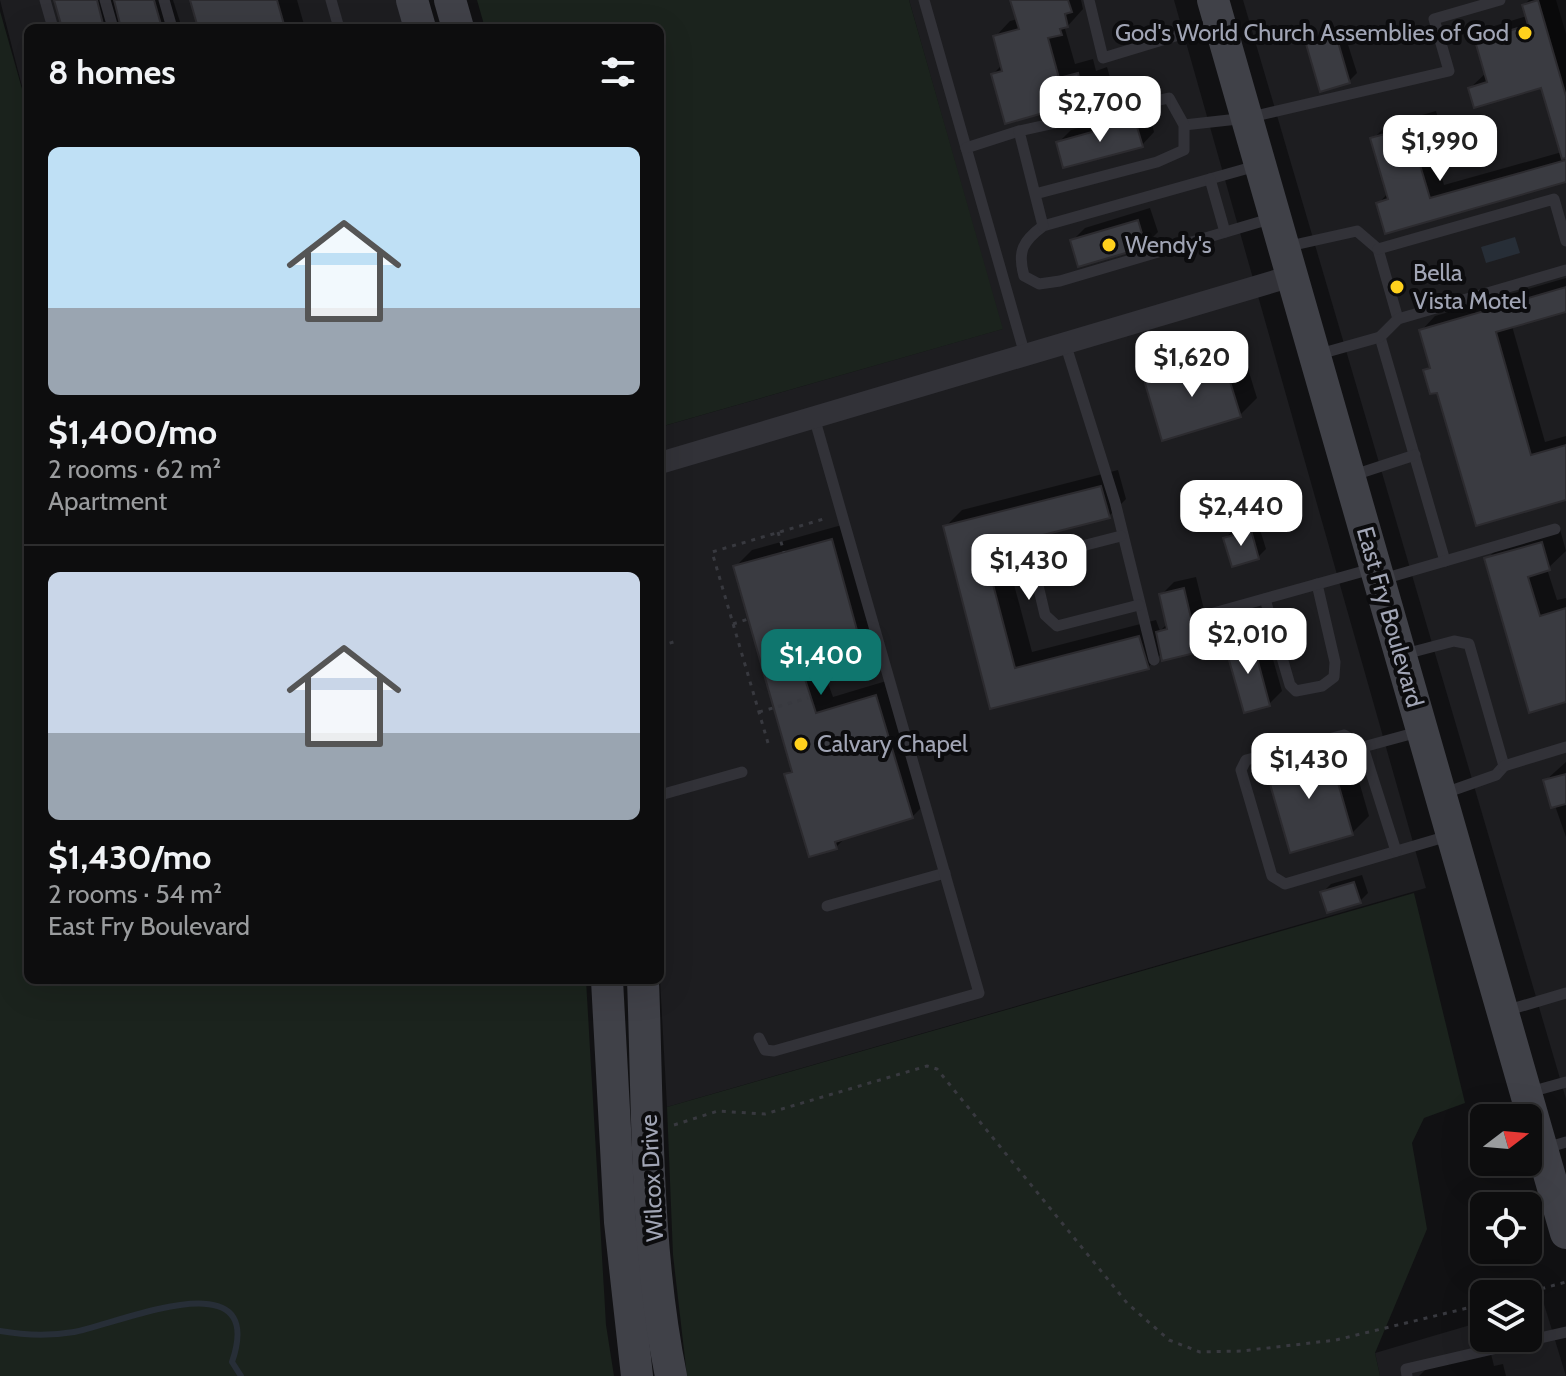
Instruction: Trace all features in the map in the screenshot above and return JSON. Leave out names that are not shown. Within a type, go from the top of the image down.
[{"type":"main road","points":[[412,0],[419,24]]},
{"type":"main road","points":[[450,0],[457,24]]},
{"type":"main road","name":"East Fry Boulevard","points":[[1216,11],[1526,1094],[1554,1146],[1566,1233]]},
{"type":"main road","name":"Wilcox Drive","points":[[607,984],[620,1222],[637,1376]]},
{"type":"main road","name":"Wilcox Drive","points":[[643,984],[648,1133],[663,1335],[671,1376]]},
{"type":"street","points":[[664,462],[1065,343],[1284,247]]},
{"type":"lane","points":[[45,0],[52,24]]},
{"type":"lane","points":[[105,0],[112,24]]},
{"type":"lane","points":[[164,0],[171,24]]},
{"type":"lane","points":[[331,0],[338,24]]},
{"type":"lane","points":[[924,0],[1025,355]]},
{"type":"lane","points":[[1089,0],[1103,58],[1216,11]]},
{"type":"lane","points":[[1184,125],[1247,118],[1449,71],[1434,19],[1500,0]]},
{"type":"lane","points":[[966,148],[1019,131],[1169,98],[1184,125],[1184,150],[1157,162],[1035,194]]},
{"type":"lane","points":[[1019,131],[1043,226]]},
{"type":"lane","points":[[1260,165],[1043,226],[1026,238],[1018,255],[1024,276],[1039,284],[1060,281],[1225,232],[1284,247],[1357,231],[1378,249],[1398,319]]},
{"type":"lane","points":[[1210,179],[1225,232]]},
{"type":"lane","points":[[1378,249],[1554,199],[1566,241]]},
{"type":"lane","points":[[1001,272],[1021,266]]},
{"type":"lane","points":[[1315,356],[1380,337],[1398,319],[1566,270]]},
{"type":"lane","points":[[1380,337],[1445,561]]},
{"type":"lane","points":[[1065,343],[1100,452],[1154,660]]},
{"type":"lane","points":[[759,1038],[765,1050],[774,1051],[979,993],[814,417]]},
{"type":"lane","points":[[1349,476],[1415,455]]},
{"type":"lane","points":[[1203,616],[1317,584],[1445,561],[1555,529]]},
{"type":"lane","points":[[1121,536],[1043,556],[1033,564],[1045,615],[1057,626],[1139,605]]},
{"type":"lane","points":[[1265,599],[1290,685],[1296,691],[1322,686],[1334,677],[1335,662],[1317,584]]},
{"type":"lane","points":[[1401,655],[1454,641],[1469,644],[1504,766]]},
{"type":"lane","points":[[1363,747],[1422,731]]},
{"type":"lane","points":[[1396,851],[1363,747],[1344,735],[1246,760],[1241,770],[1272,876],[1285,884],[1452,835]]},
{"type":"lane","points":[[1441,795],[1496,775],[1504,766],[1566,747]]},
{"type":"lane","points":[[664,794],[742,772]]},
{"type":"lane","points":[[827,906],[945,873]]},
{"type":"lane","points":[[1502,1012],[1566,993]]},
{"type":"lane","points":[[1526,1094],[1566,1082]]},
{"type":"lane","points":[[1407,1376],[1406,1369],[1566,1332]]},
{"type":"path","points":[[768,743],[712,552],[842,513]]},
{"type":"path","points":[[778,532],[784,552]]},
{"type":"path","points":[[733,624],[748,619]]},
{"type":"path","points":[[664,645],[677,641]]},
{"type":"path","points":[[759,712],[808,698]]},
{"type":"path","points":[[648,1133],[718,1111],[765,1114],[927,1066],[937,1069],[1127,1303],[1169,1340],[1200,1352],[1242,1351],[1336,1340],[1470,1307]]},
{"type":"path","points":[[1542,1289],[1566,1282]]},
{"type":"shaded area","points":[[0,0],[397,0],[404,24],[24,24],[24,94]]},
{"type":"shaded area","points":[[477,0],[909,0],[1003,329],[664,426],[664,24],[484,24]]},
{"type":"shaded area","points":[[909,0],[1174,0],[1426,888],[667,1107],[660,984],[664,984],[664,426],[1002,329]]},
{"type":"shaded area","points":[[1243,0],[1538,0],[1566,97],[1566,1099]]},
{"type":"shaded area","points":[[0,11],[24,96],[24,984],[586,984],[606,1325],[614,1376],[0,1376]]},
{"type":"shaded area","points":[[1515,237],[1520,253],[1486,263],[1481,247]]},
{"type":"shaded area","points":[[1414,893],[1465,1103],[1424,1118],[1412,1143],[1427,1229],[1375,1353],[1380,1376],[687,1376],[673,1255],[667,1107]]},
{"type":"shaded area","points":[[1542,1304],[1566,1376],[1380,1376],[1375,1353],[1470,1325],[1470,1352],[1542,1352]]},
{"type":"building","points":[[54,0],[97,0],[103,24],[61,24]]},
{"type":"building","points":[[114,0],[154,0],[161,24],[120,24]]},
{"type":"building","points":[[190,0],[277,0],[284,24],[197,24]]},
{"type":"building","points":[[1010,0],[1068,0],[1072,12],[1065,14],[1068,27],[1060,29],[1062,35],[1048,38],[1059,78],[1078,73],[1081,85],[1092,82],[1096,98],[1005,124],[991,74],[1002,71],[993,36],[1019,29]]},
{"type":"building","points":[[1538,0],[1566,96],[1566,158],[1562,159],[1541,88],[1474,108],[1468,88],[1487,82],[1475,41],[1528,25],[1522,5]]},
{"type":"building","points":[[1336,35],[1350,83],[1320,92],[1306,44]]},
{"type":"building","points":[[1135,120],[1143,147],[1063,168],[1056,142]]},
{"type":"building","points":[[1422,124],[1433,161],[1420,165],[1430,198],[1566,160],[1566,182],[1385,234],[1376,203],[1388,199],[1370,138]]},
{"type":"building","name":"Wendy's","points":[[1138,220],[1146,247],[1078,267],[1070,240]]},
{"type":"building","points":[[1566,287],[1566,312],[1496,332],[1531,455],[1566,445],[1566,500],[1476,526],[1437,393],[1430,394],[1423,370],[1430,368],[1419,330]]},
{"type":"building","points":[[1222,356],[1241,417],[1162,441],[1144,380]]},
{"type":"building","points":[[1101,486],[1110,518],[984,550],[1015,668],[1139,636],[1149,669],[990,709],[943,526]]},
{"type":"building","points":[[1251,530],[1259,559],[1232,567],[1223,538]]},
{"type":"building","points":[[832,539],[866,663],[805,679],[816,713],[876,695],[913,818],[835,842],[837,849],[809,857],[784,774],[792,772],[733,566]]},
{"type":"building","points":[[1542,542],[1550,570],[1528,577],[1540,616],[1566,608],[1566,702],[1529,713],[1484,558]]},
{"type":"building","points":[[1184,588],[1199,652],[1162,661],[1156,632],[1167,629],[1159,594]]},
{"type":"building","points":[[1252,639],[1270,706],[1244,713],[1225,646]]},
{"type":"building","points":[[1328,748],[1353,835],[1290,853],[1265,767]]},
{"type":"building","points":[[1566,774],[1566,804],[1551,808],[1543,780]]},
{"type":"building","points":[[1354,882],[1361,903],[1327,913],[1320,892]]},
{"type":"waterway","points":[[0,1331],[37,1334],[74,1332],[153,1310],[209,1304],[229,1312],[237,1330],[232,1362],[241,1376]]},
{"type":"place","name":"God's World Church Assemblies of God","points":[[1525,33]]},
{"type":"place","name":"Wendy's","points":[[1109,245]]},
{"type":"place","name":"Bella Vista Motel","points":[[1397,287]]},
{"type":"place","name":"Calvary Chapel","points":[[801,744]]}]
